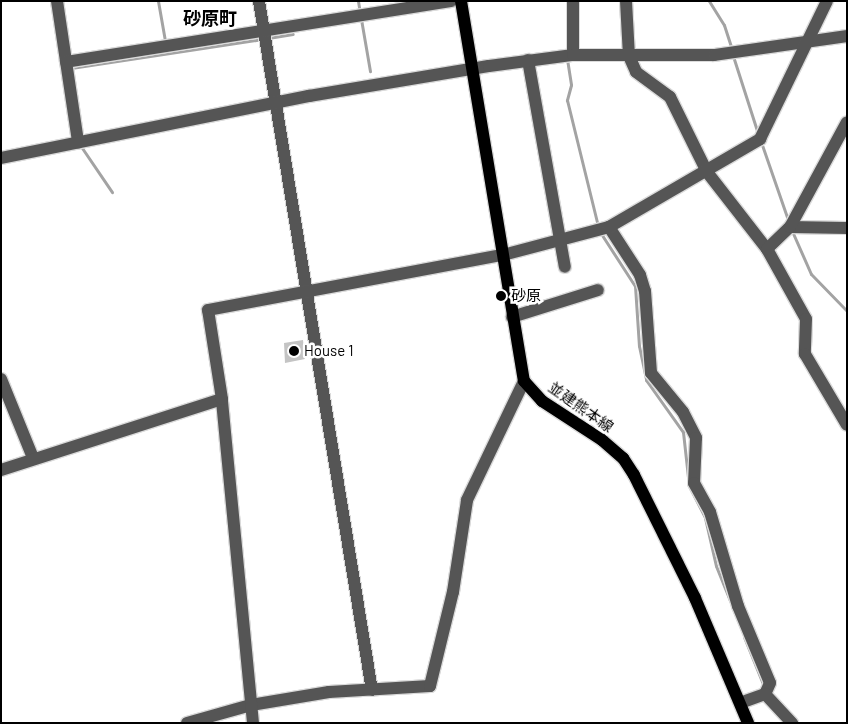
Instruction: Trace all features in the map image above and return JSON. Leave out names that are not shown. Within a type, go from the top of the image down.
[{"type":"main road","points":[[461,1],[524,381]]},
{"type":"main road","name":"並建熊本線","points":[[524,381],[542,401],[602,440],[627,464],[694,598],[748,723]]},
{"type":"street","points":[[56,1],[78,142]]},
{"type":"street","points":[[259,1],[372,690]]},
{"type":"street","points":[[66,62],[451,1]]},
{"type":"street","points":[[573,1],[573,55]]},
{"type":"street","points":[[626,1],[629,56],[636,72],[670,97],[708,172],[767,248],[806,319],[805,354],[847,425]]},
{"type":"street","points":[[253,723],[222,399],[208,310],[503,255],[609,227],[708,172],[760,139],[826,1]]},
{"type":"street","points":[[1,158],[275,103],[472,68],[573,55],[714,54],[847,36]]},
{"type":"street","points":[[528,60],[565,267]]},
{"type":"street","points":[[767,248],[790,227],[847,122]]},
{"type":"street","points":[[609,227],[640,275],[645,291],[651,373],[683,412],[696,438],[694,483],[710,512],[738,606],[770,683],[765,694],[740,703]]},
{"type":"street","points":[[790,227],[847,228]]},
{"type":"street","points":[[512,317],[598,290]]},
{"type":"street","points":[[1,379],[33,458]]},
{"type":"street","points":[[186,723],[251,705],[372,690],[430,686],[453,592],[466,500],[524,381]]},
{"type":"street","points":[[1,470],[33,458],[222,399]]},
{"type":"street","points":[[765,694],[792,723]]},
{"type":"building","name":"House 1","points":[[303,340],[305,359],[285,363],[284,343]]},
{"type":"waterway","points":[[158,1],[165,39]]},
{"type":"waterway","points":[[358,1],[360,13]]},
{"type":"waterway","points":[[709,1],[724,25],[732,50]]},
{"type":"waterway","points":[[567,12],[567,53]]},
{"type":"waterway","points":[[361,19],[370,71]]},
{"type":"waterway","points":[[268,38],[293,34]]},
{"type":"waterway","points":[[71,68],[262,39]]},
{"type":"waterway","points":[[733,56],[758,134]]},
{"type":"waterway","points":[[567,59],[571,85],[567,100],[598,226]]},
{"type":"waterway","points":[[761,142],[789,223]]},
{"type":"waterway","points":[[80,145],[112,192]]},
{"type":"waterway","points":[[792,231],[811,274],[847,311]]},
{"type":"waterway","points":[[600,232],[635,286],[639,346],[646,380],[683,432],[689,486],[705,518],[716,566],[730,601]]},
{"type":"waterway","points":[[744,637],[765,689]]},
{"type":"place","name":"砂原","points":[[501,296]]},
{"type":"place","name":"House 1","points":[[294,351]]},
{"type":"district","name":"砂原町","points":[[210,18]]}]
